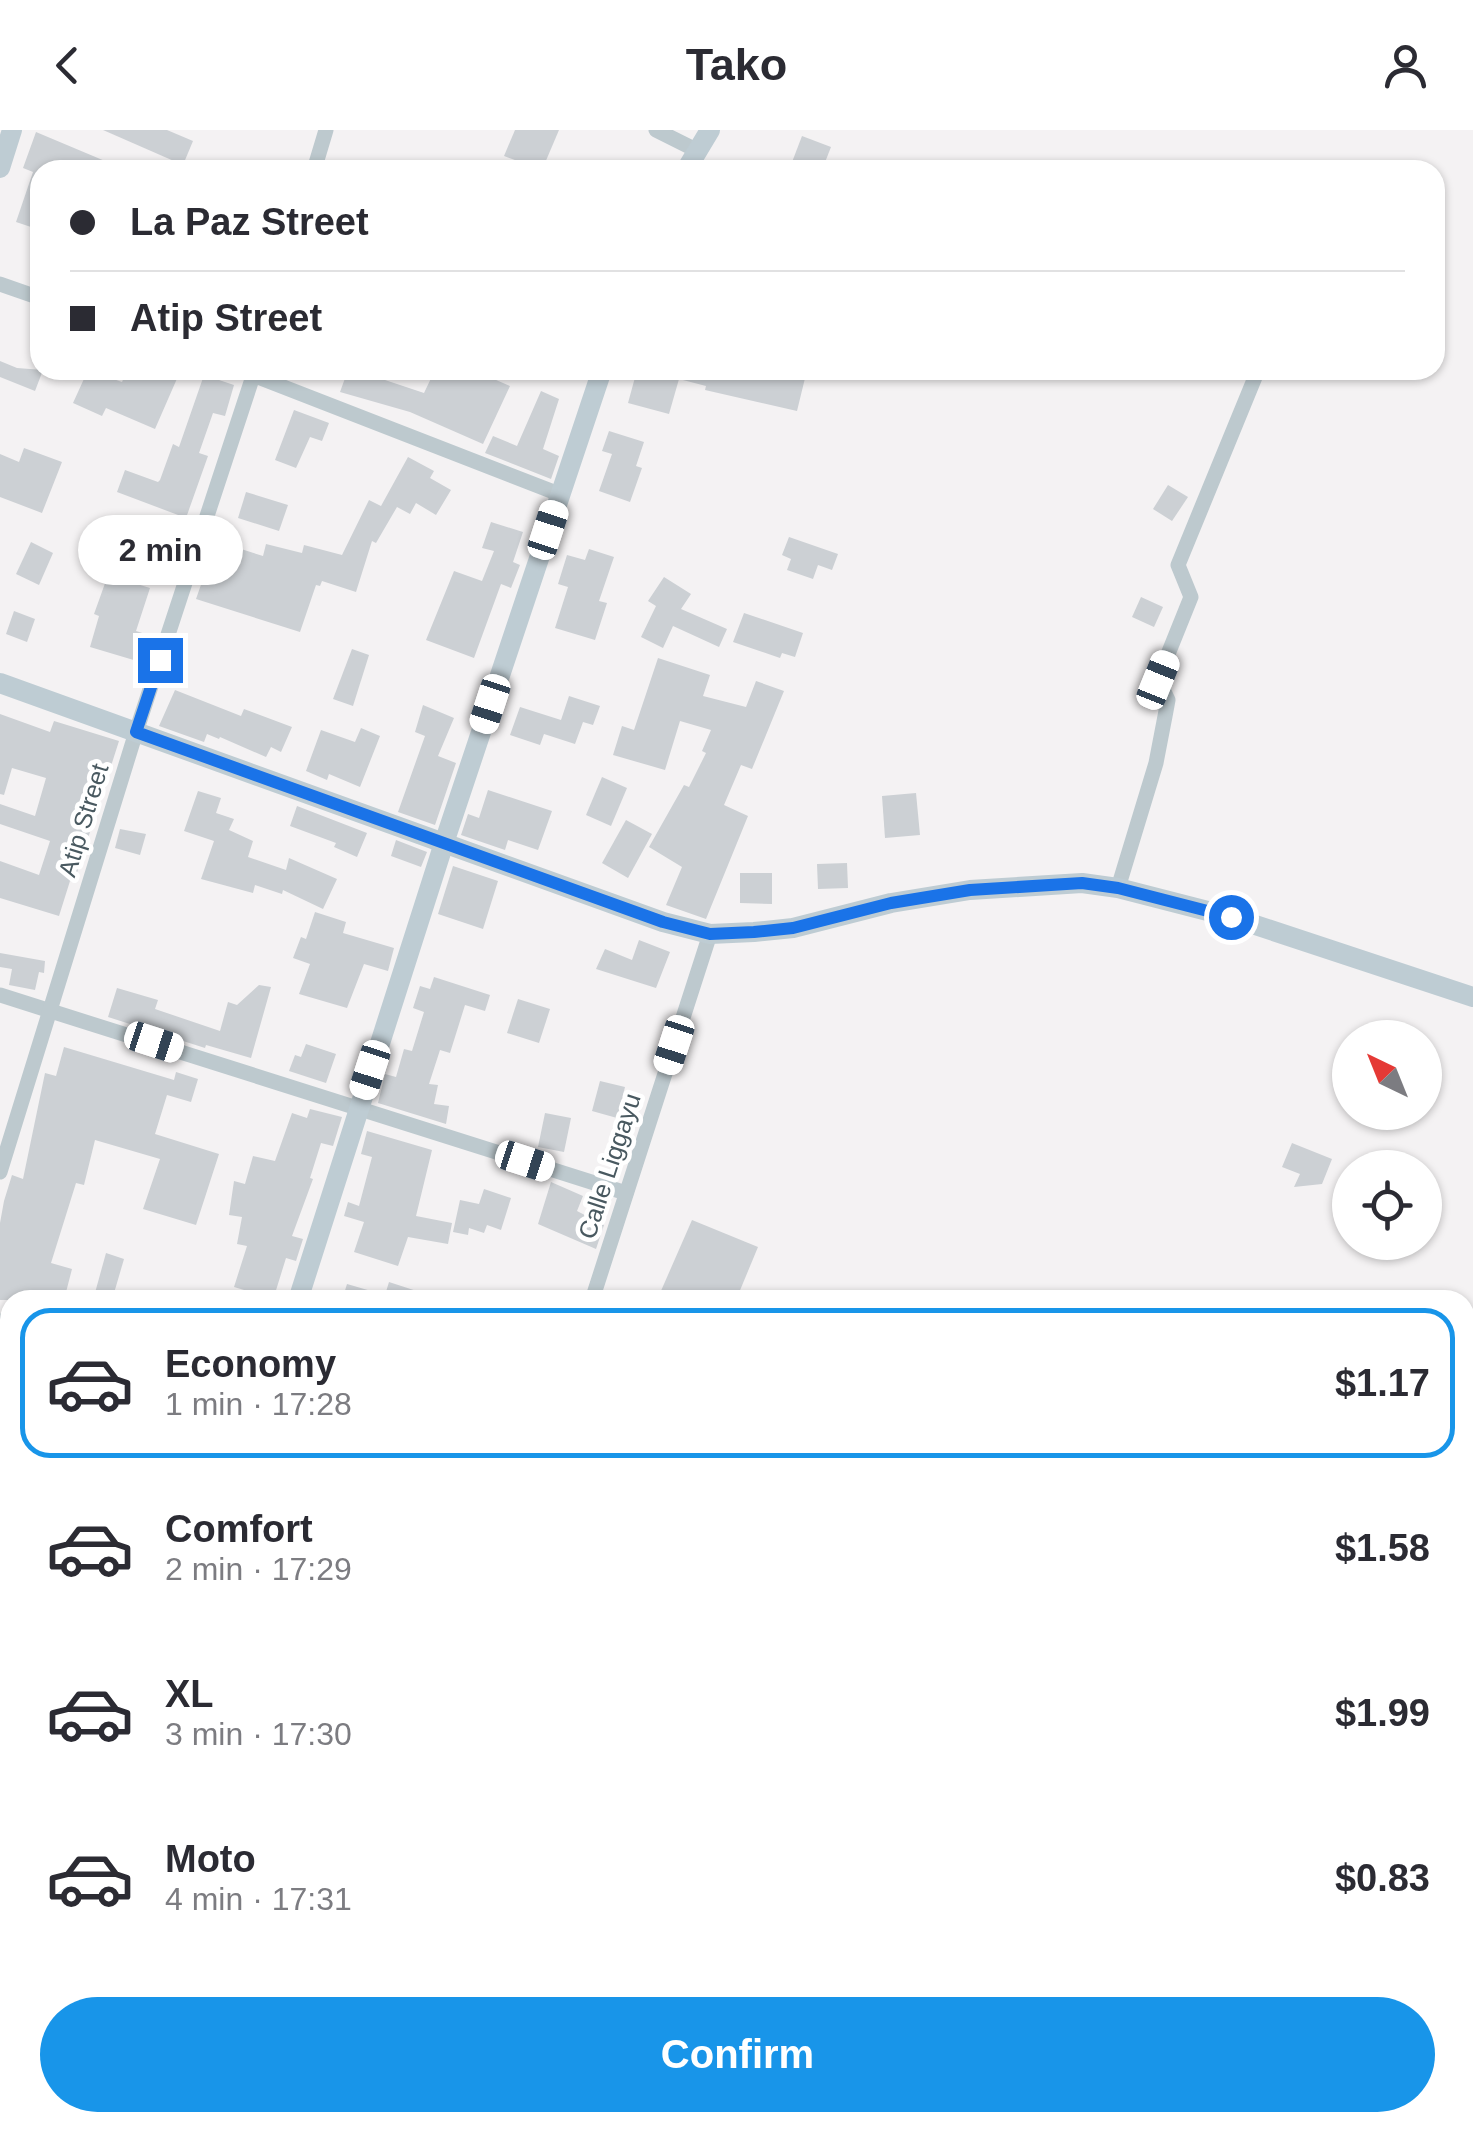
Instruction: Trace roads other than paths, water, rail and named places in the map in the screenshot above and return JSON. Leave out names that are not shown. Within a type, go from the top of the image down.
[{"type":"street","points":[[0,168],[12,130]]},
{"type":"street","points":[[317,160],[326,130]]},
{"type":"street","points":[[656,130],[698,151]]},
{"type":"street","points":[[692,160],[710,130]]},
{"type":"street","points":[[0,284],[30,294]]},
{"type":"street","name":"Atip Street","points":[[0,1172],[246,380]]},
{"type":"street","points":[[269,380],[559,494]]},
{"type":"street","points":[[301,1290],[599,380]]},
{"type":"street","points":[[1118,888],[1156,763],[1168,700],[1158,680],[1191,597],[1178,565],[1254,380]]},
{"type":"street","points":[[0,683],[663,922],[710,934],[793,928],[891,903],[970,890],[1082,883],[1118,888],[1231,917],[1473,997]]},
{"type":"street","name":"Calle Liggayu","points":[[595,1290],[710,934]]},
{"type":"street","points":[[0,995],[626,1193]]}]
